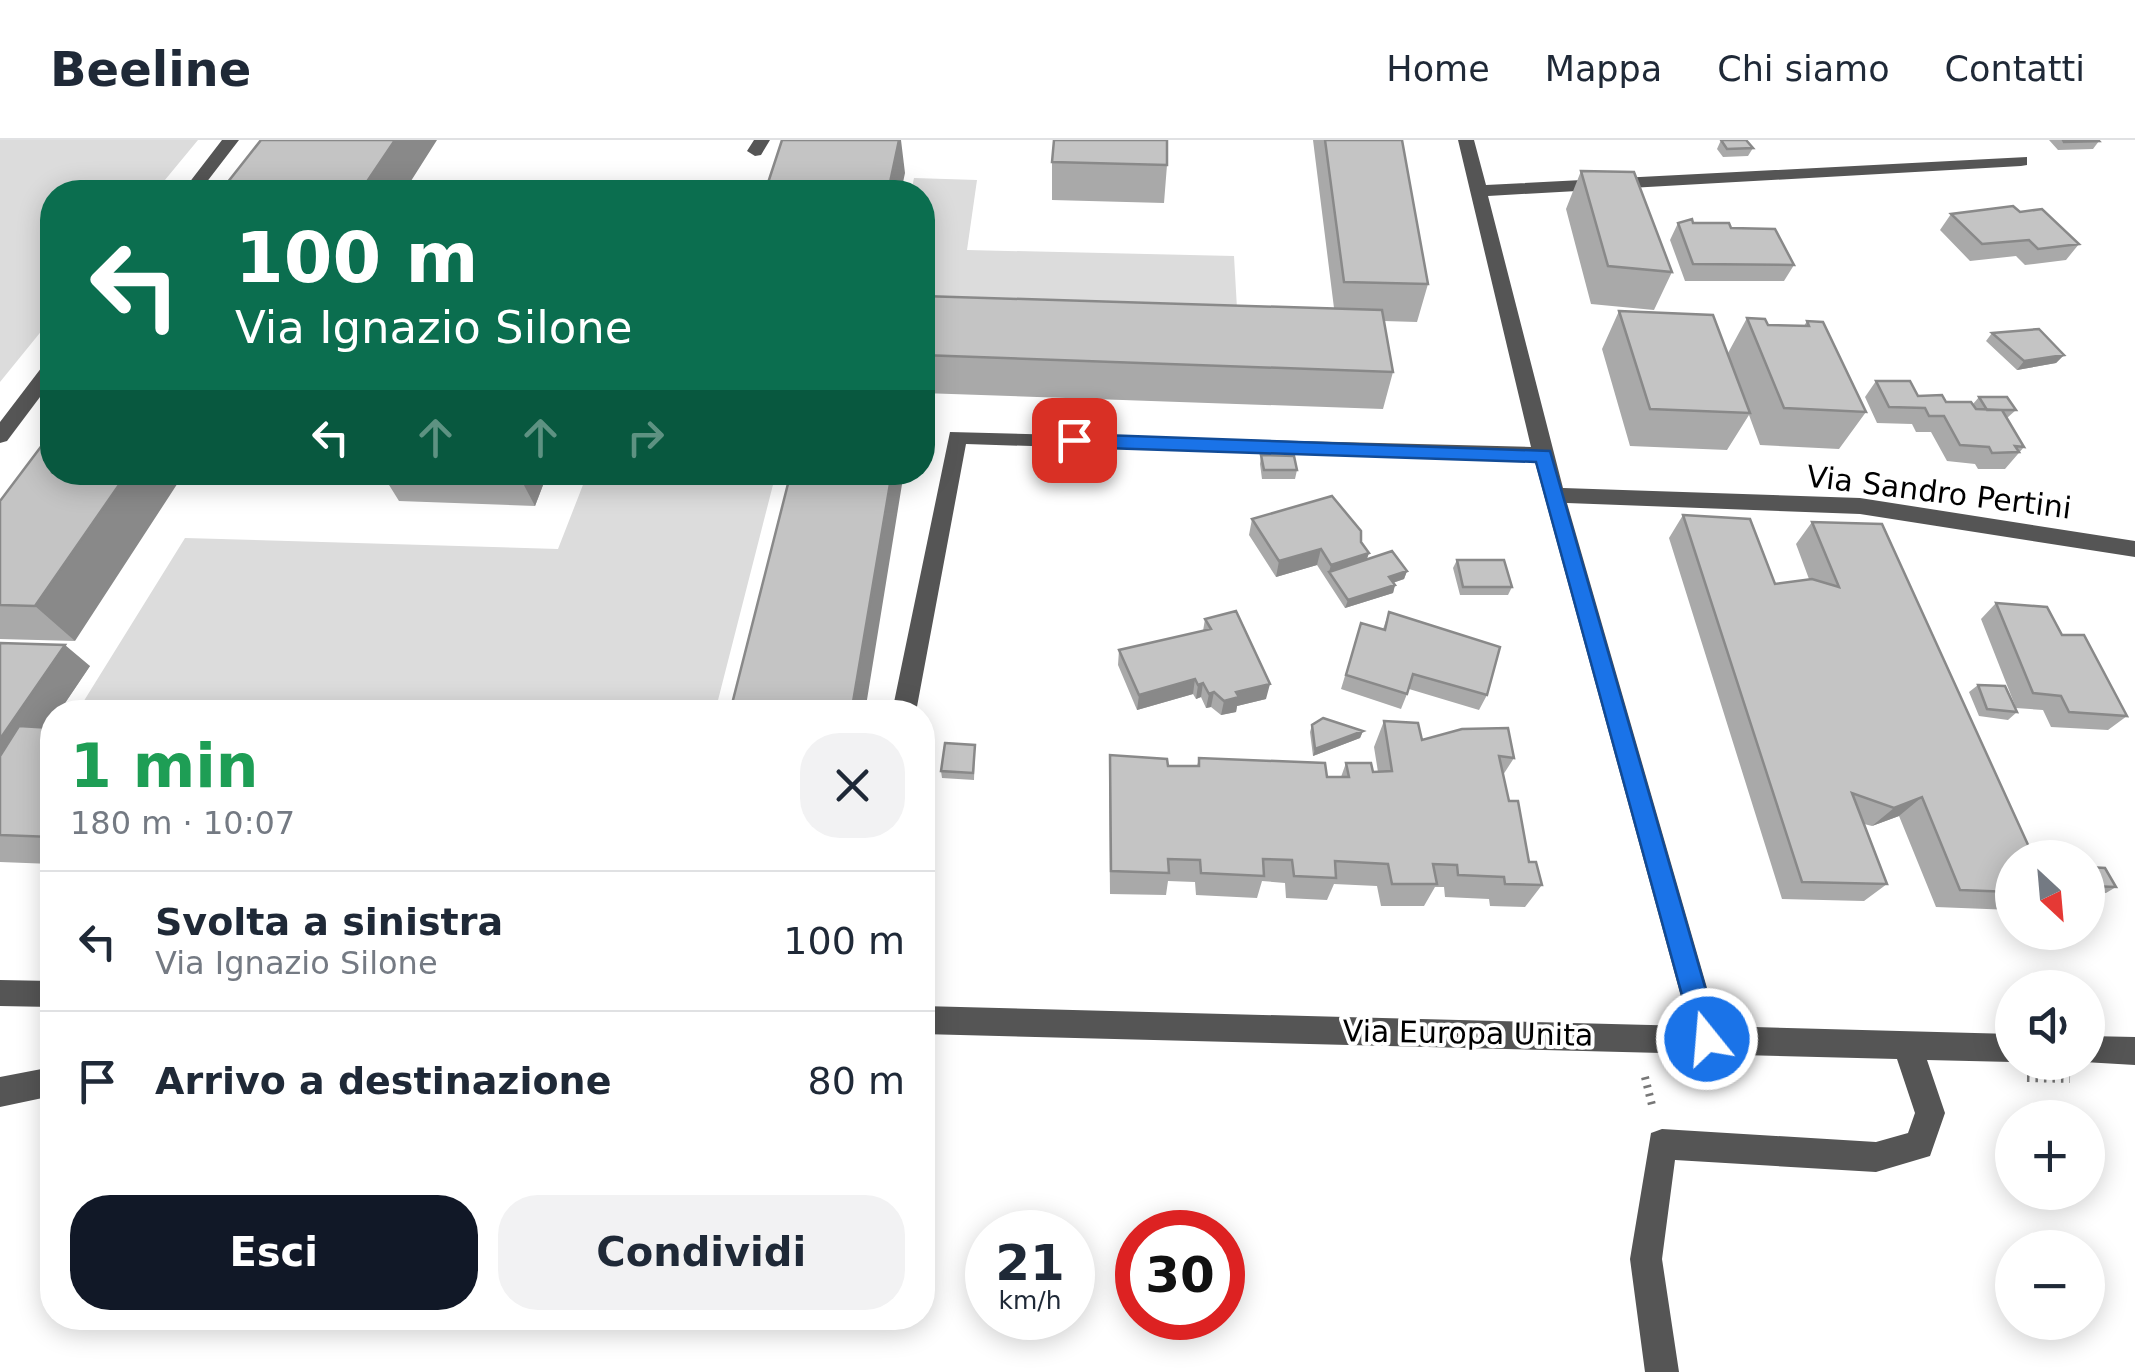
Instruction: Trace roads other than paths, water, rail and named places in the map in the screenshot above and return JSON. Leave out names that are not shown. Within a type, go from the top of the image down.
[{"type":"street","points":[[199,180],[231,140]]},
{"type":"street","points":[[1466,140],[1543,456],[1707,1039]]},
{"type":"street","points":[[1480,191],[2021,161]]},
{"type":"street","points":[[0,436],[40,384]]},
{"type":"street","points":[[906,700],[957,436],[1543,456]]},
{"type":"street","name":"Via Sandro Pertini","points":[[1554,495],[1860,506],[2135,549]]},
{"type":"street","points":[[0,992],[40,994]]},
{"type":"street","name":"Via Europa Unita","points":[[935,1020],[1995,1048]]},
{"type":"street","points":[[1662,1372],[1646,1259],[1662,1144],[1876,1157],[1919,1144],[1930,1113],[1907,1045]]},
{"type":"street","points":[[2105,1050],[2135,1051]]},
{"type":"street","points":[[0,1092],[40,1084]]}]
